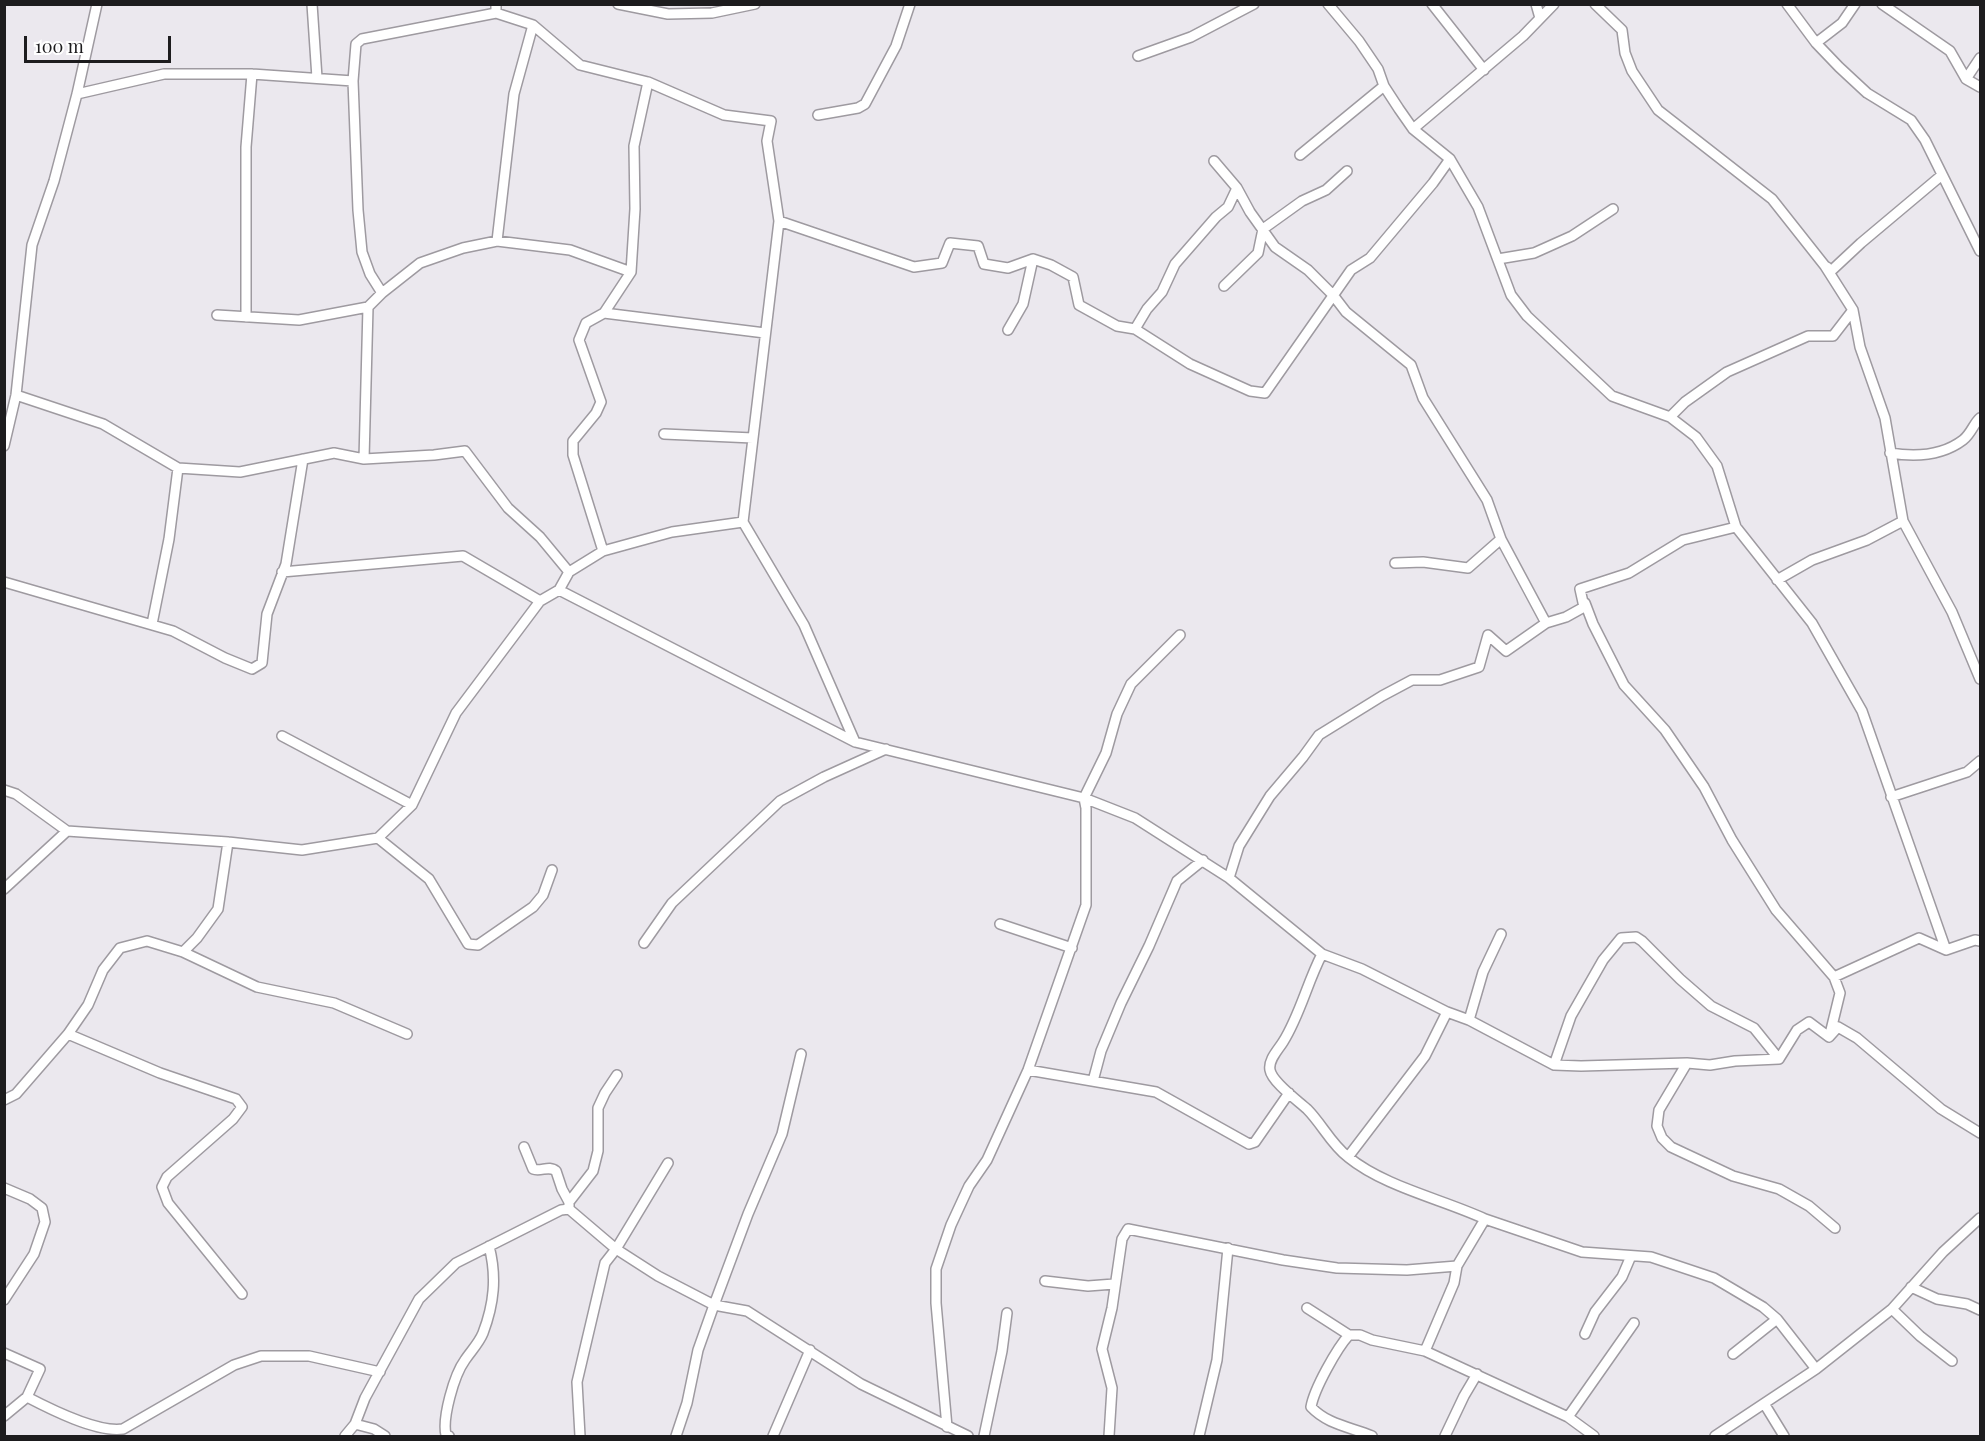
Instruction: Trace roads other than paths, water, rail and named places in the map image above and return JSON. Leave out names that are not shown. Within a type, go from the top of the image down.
[{"type":"street","points":[[4,446],[16,395],[32,245],[54,181],[77,94],[97,4]]},
{"type":"street","points":[[312,4],[317,78]]},
{"type":"street","points":[[618,4],[668,14],[687,9],[712,13],[755,4]]},
{"type":"street","points":[[818,115],[858,108],[865,104],[896,46],[910,4]]},
{"type":"street","points":[[1138,56],[1191,37],[1254,4]]},
{"type":"street","points":[[1328,4],[1359,41],[1378,69],[1384,86],[1413,129],[1450,159],[1478,207],[1511,295],[1527,316],[1612,396],[1670,417],[1696,438],[1717,466],[1736,526],[1812,622],[1862,711],[1946,950]]},
{"type":"street","points":[[1432,4],[1484,70]]},
{"type":"street","points":[[1536,4],[1540,18]]},
{"type":"street","points":[[1413,129],[1450,95],[1484,70],[1523,36],[1554,4]]},
{"type":"street","points":[[1594,4],[1622,30],[1625,53],[1632,71],[1658,110],[1772,199],[1825,266],[1853,310],[1860,347],[1885,418],[1903,520],[1952,612],[1980,679]]},
{"type":"street","points":[[1787,4],[1816,43],[1867,93],[1911,120],[1925,140],[1980,251]]},
{"type":"street","points":[[1816,43],[1842,22],[1855,4]]},
{"type":"street","points":[[1882,4],[1950,51],[1966,79],[1980,87]]},
{"type":"street","points":[[382,293],[370,274],[362,252],[358,210],[353,81],[356,44],[362,39],[496,9],[533,25],[580,65],[648,82],[724,115],[771,121],[767,141],[779,221],[743,522],[804,625],[855,742]]},
{"type":"street","points":[[497,241],[514,94],[533,25]]},
{"type":"street","points":[[1966,79],[1980,58]]},
{"type":"street","points":[[77,94],[164,74],[252,74],[353,81]]},
{"type":"street","points":[[246,317],[245,158],[252,74]]},
{"type":"street","points":[[603,551],[573,455],[573,441],[601,402],[579,340],[586,323],[604,313],[631,272],[634,146],[648,82]]},
{"type":"street","points":[[1299,155],[1384,86]]},
{"type":"street","points":[[779,221],[914,267],[942,263],[950,243],[978,246],[984,264],[1008,268],[1033,259],[1051,265],[1073,278],[1079,305],[1118,326],[1135,329],[1190,364],[1250,391],[1265,393],[1351,270],[1370,258],[1433,183],[1450,159]]},
{"type":"street","points":[[1214,160],[1237,188],[1250,212],[1275,247],[1308,270],[1346,312],[1410,365],[1423,398],[1486,500],[1501,539],[1546,622]]},
{"type":"street","points":[[1224,286],[1258,253],[1263,229],[1302,201],[1326,190],[1347,171]]},
{"type":"street","points":[[1825,266],[1832,272],[1861,243],[1942,175]]},
{"type":"street","points":[[1135,329],[1147,309],[1162,292],[1175,264],[1216,217],[1228,207],[1237,188]]},
{"type":"street","points":[[1497,259],[1534,253],[1572,236],[1613,209]]},
{"type":"street","points":[[217,315],[299,320],[368,307],[420,263],[463,248],[497,241],[570,250],[631,272]]},
{"type":"street","points":[[1008,330],[1023,304],[1033,259]]},
{"type":"street","points":[[364,459],[368,307]]},
{"type":"street","points":[[1670,417],[1685,402],[1736,368],[1808,336],[1833,336],[1853,310]]},
{"type":"street","points":[[604,313],[765,333]]},
{"type":"street","points":[[16,395],[103,424],[178,468],[240,472],[334,453],[364,459],[465,451],[508,508],[540,537],[569,572]]},
{"type":"street","points":[[1890,453],[1913,457],[1946,450],[1963,440],[1980,418]]},
{"type":"street","points":[[664,434],[753,438]]},
{"type":"street","points":[[4,582],[173,631],[252,669],[262,663],[267,614],[286,564],[303,459]]},
{"type":"street","points":[[152,624],[169,539],[178,468]]},
{"type":"street","points":[[1777,580],[1812,560],[1867,540],[1903,520]]},
{"type":"street","points":[[4,790],[16,794],[68,831],[228,842],[302,850],[378,838],[412,805],[456,713],[540,601],[558,590],[569,572],[603,551],[672,532],[743,522]]},
{"type":"street","points":[[1580,589],[1629,573],[1683,540],[1736,526]]},
{"type":"street","points":[[1395,563],[1423,562],[1468,568],[1501,539]]},
{"type":"street","points":[[282,572],[463,556],[540,601]]},
{"type":"street","points":[[1229,878],[1239,846],[1270,796],[1319,735],[1412,680],[1440,680],[1479,667],[1488,635],[1506,651],[1546,622],[1566,617],[1584,607],[1580,589]]},
{"type":"street","points":[[1580,589],[1593,624],[1624,685],[1665,730],[1704,787],[1732,840],[1776,910],[1834,977],[1840,993],[1829,1037]]},
{"type":"street","points":[[558,590],[855,742],[1084,798],[1135,818],[1229,878],[1322,954],[1362,969],[1447,1012],[1469,1020],[1554,1065],[1687,1063],[1710,1065],[1735,1061],[1779,1059]]},
{"type":"street","points":[[947,1427],[936,1303],[936,1269],[951,1225],[969,1186],[987,1160],[1028,1070],[1086,905],[1086,808],[1084,798],[1106,753],[1117,714],[1131,684],[1179,635]]},
{"type":"street","points":[[282,736],[412,805]]},
{"type":"street","points":[[644,943],[672,903],[780,801],[824,777],[886,749]]},
{"type":"street","points":[[1891,797],[1967,772],[1980,761]]},
{"type":"street","points":[[4,889],[68,831]]},
{"type":"street","points":[[378,838],[429,879],[468,944],[478,945],[533,907],[543,895],[552,870]]},
{"type":"street","points":[[183,952],[197,938],[218,909],[228,842]]},
{"type":"street","points":[[1093,1081],[1101,1051],[1121,1003],[1178,881],[1203,860]]},
{"type":"street","points":[[1000,924],[1072,948]]},
{"type":"street","points":[[1469,1020],[1483,972],[1501,934]]},
{"type":"street","points":[[1554,1065],[1571,1016],[1603,960],[1621,938],[1633,936],[1642,941],[1711,1006],[1754,1028],[1779,1059]]},
{"type":"street","points":[[1834,977],[1919,938],[1946,950],[1975,940],[1980,941]]},
{"type":"street","points":[[4,1100],[16,1094],[68,1034],[88,1005],[103,970],[120,948],[147,941],[183,952],[257,987],[334,1003],[407,1034]]},
{"type":"street","points":[[1322,954],[1294,1021],[1272,1058],[1269,1068],[1273,1077],[1309,1111],[1326,1136],[1348,1157],[1363,1167],[1426,1197],[1457,1206],[1485,1219],[1582,1252],[1651,1257],[1714,1278],[1763,1306],[1777,1319],[1816,1369]]},
{"type":"street","points":[[1348,1157],[1425,1056],[1447,1012]]},
{"type":"street","points":[[1779,1059],[1797,1030],[1809,1022],[1829,1037]]},
{"type":"street","points":[[1829,1037],[1838,1027],[1857,1038],[1941,1109],[1980,1133]]},
{"type":"street","points":[[68,1034],[160,1073],[236,1099],[242,1107],[233,1119],[167,1177],[162,1187],[168,1203],[242,1294]]},
{"type":"street","points":[[676,1437],[687,1403],[698,1350],[748,1214],[782,1134],[801,1054]]},
{"type":"street","points":[[1687,1063],[1659,1110],[1657,1126],[1662,1138],[1671,1147],[1733,1176],[1779,1189],[1809,1206],[1835,1228]]},
{"type":"street","points":[[1028,1070],[1156,1092],[1250,1144],[1254,1142],[1289,1093]]},
{"type":"street","points":[[345,1437],[355,1424],[419,1299],[456,1263],[569,1205],[593,1171],[598,1151],[598,1108],[617,1075]]},
{"type":"street","points":[[524,1147],[533,1169],[537,1171],[549,1168],[556,1171],[569,1205],[616,1249],[658,1276],[714,1305],[747,1311],[861,1384],[968,1437]]},
{"type":"street","points":[[580,1437],[577,1382],[602,1272],[605,1263],[669,1163]]},
{"type":"street","points":[[4,1188],[30,1199],[42,1208],[45,1222],[34,1254],[4,1300]]},
{"type":"street","points":[[1715,1437],[1816,1369],[1892,1309],[1960,1235],[1980,1218]]},
{"type":"street","points":[[1425,1351],[1454,1283],[1457,1266],[1485,1219]]},
{"type":"street","points":[[1109,1437],[1112,1388],[1102,1349],[1112,1308],[1122,1239],[1128,1229],[1283,1260],[1337,1268],[1407,1270],[1457,1266]]},
{"type":"street","points":[[447,1436],[446,1420],[457,1374],[482,1335],[489,1314],[495,1268],[489,1246]]},
{"type":"street","points":[[1199,1437],[1217,1360],[1228,1248]]},
{"type":"street","points":[[1586,1334],[1595,1312],[1622,1277],[1630,1256]]},
{"type":"street","points":[[1045,1281],[1088,1286],[1114,1284]]},
{"type":"street","points":[[1911,1287],[1937,1299],[1967,1304],[1980,1310]]},
{"type":"street","points":[[1307,1308],[1349,1335],[1360,1335],[1372,1340],[1425,1351],[1477,1374],[1517,1395],[1568,1417],[1594,1437]]},
{"type":"street","points":[[1892,1309],[1920,1336],[1952,1361]]},
{"type":"street","points":[[984,1437],[1002,1351],[1007,1313]]},
{"type":"street","points":[[1733,1354],[1777,1319]]},
{"type":"street","points":[[1568,1417],[1634,1323]]},
{"type":"street","points":[[1349,1335],[1341,1343],[1317,1389],[1311,1407],[1319,1416],[1329,1421],[1372,1437]]},
{"type":"street","points":[[773,1437],[810,1350]]},
{"type":"street","points":[[4,1353],[40,1369],[27,1397],[4,1416]]},
{"type":"street","points":[[27,1397],[63,1415],[114,1430],[123,1429],[234,1365],[261,1356],[309,1356],[380,1372]]},
{"type":"street","points":[[1445,1437],[1477,1374]]},
{"type":"street","points":[[1765,1405],[1784,1437]]},
{"type":"street","points":[[355,1424],[374,1430],[385,1437]]}]
